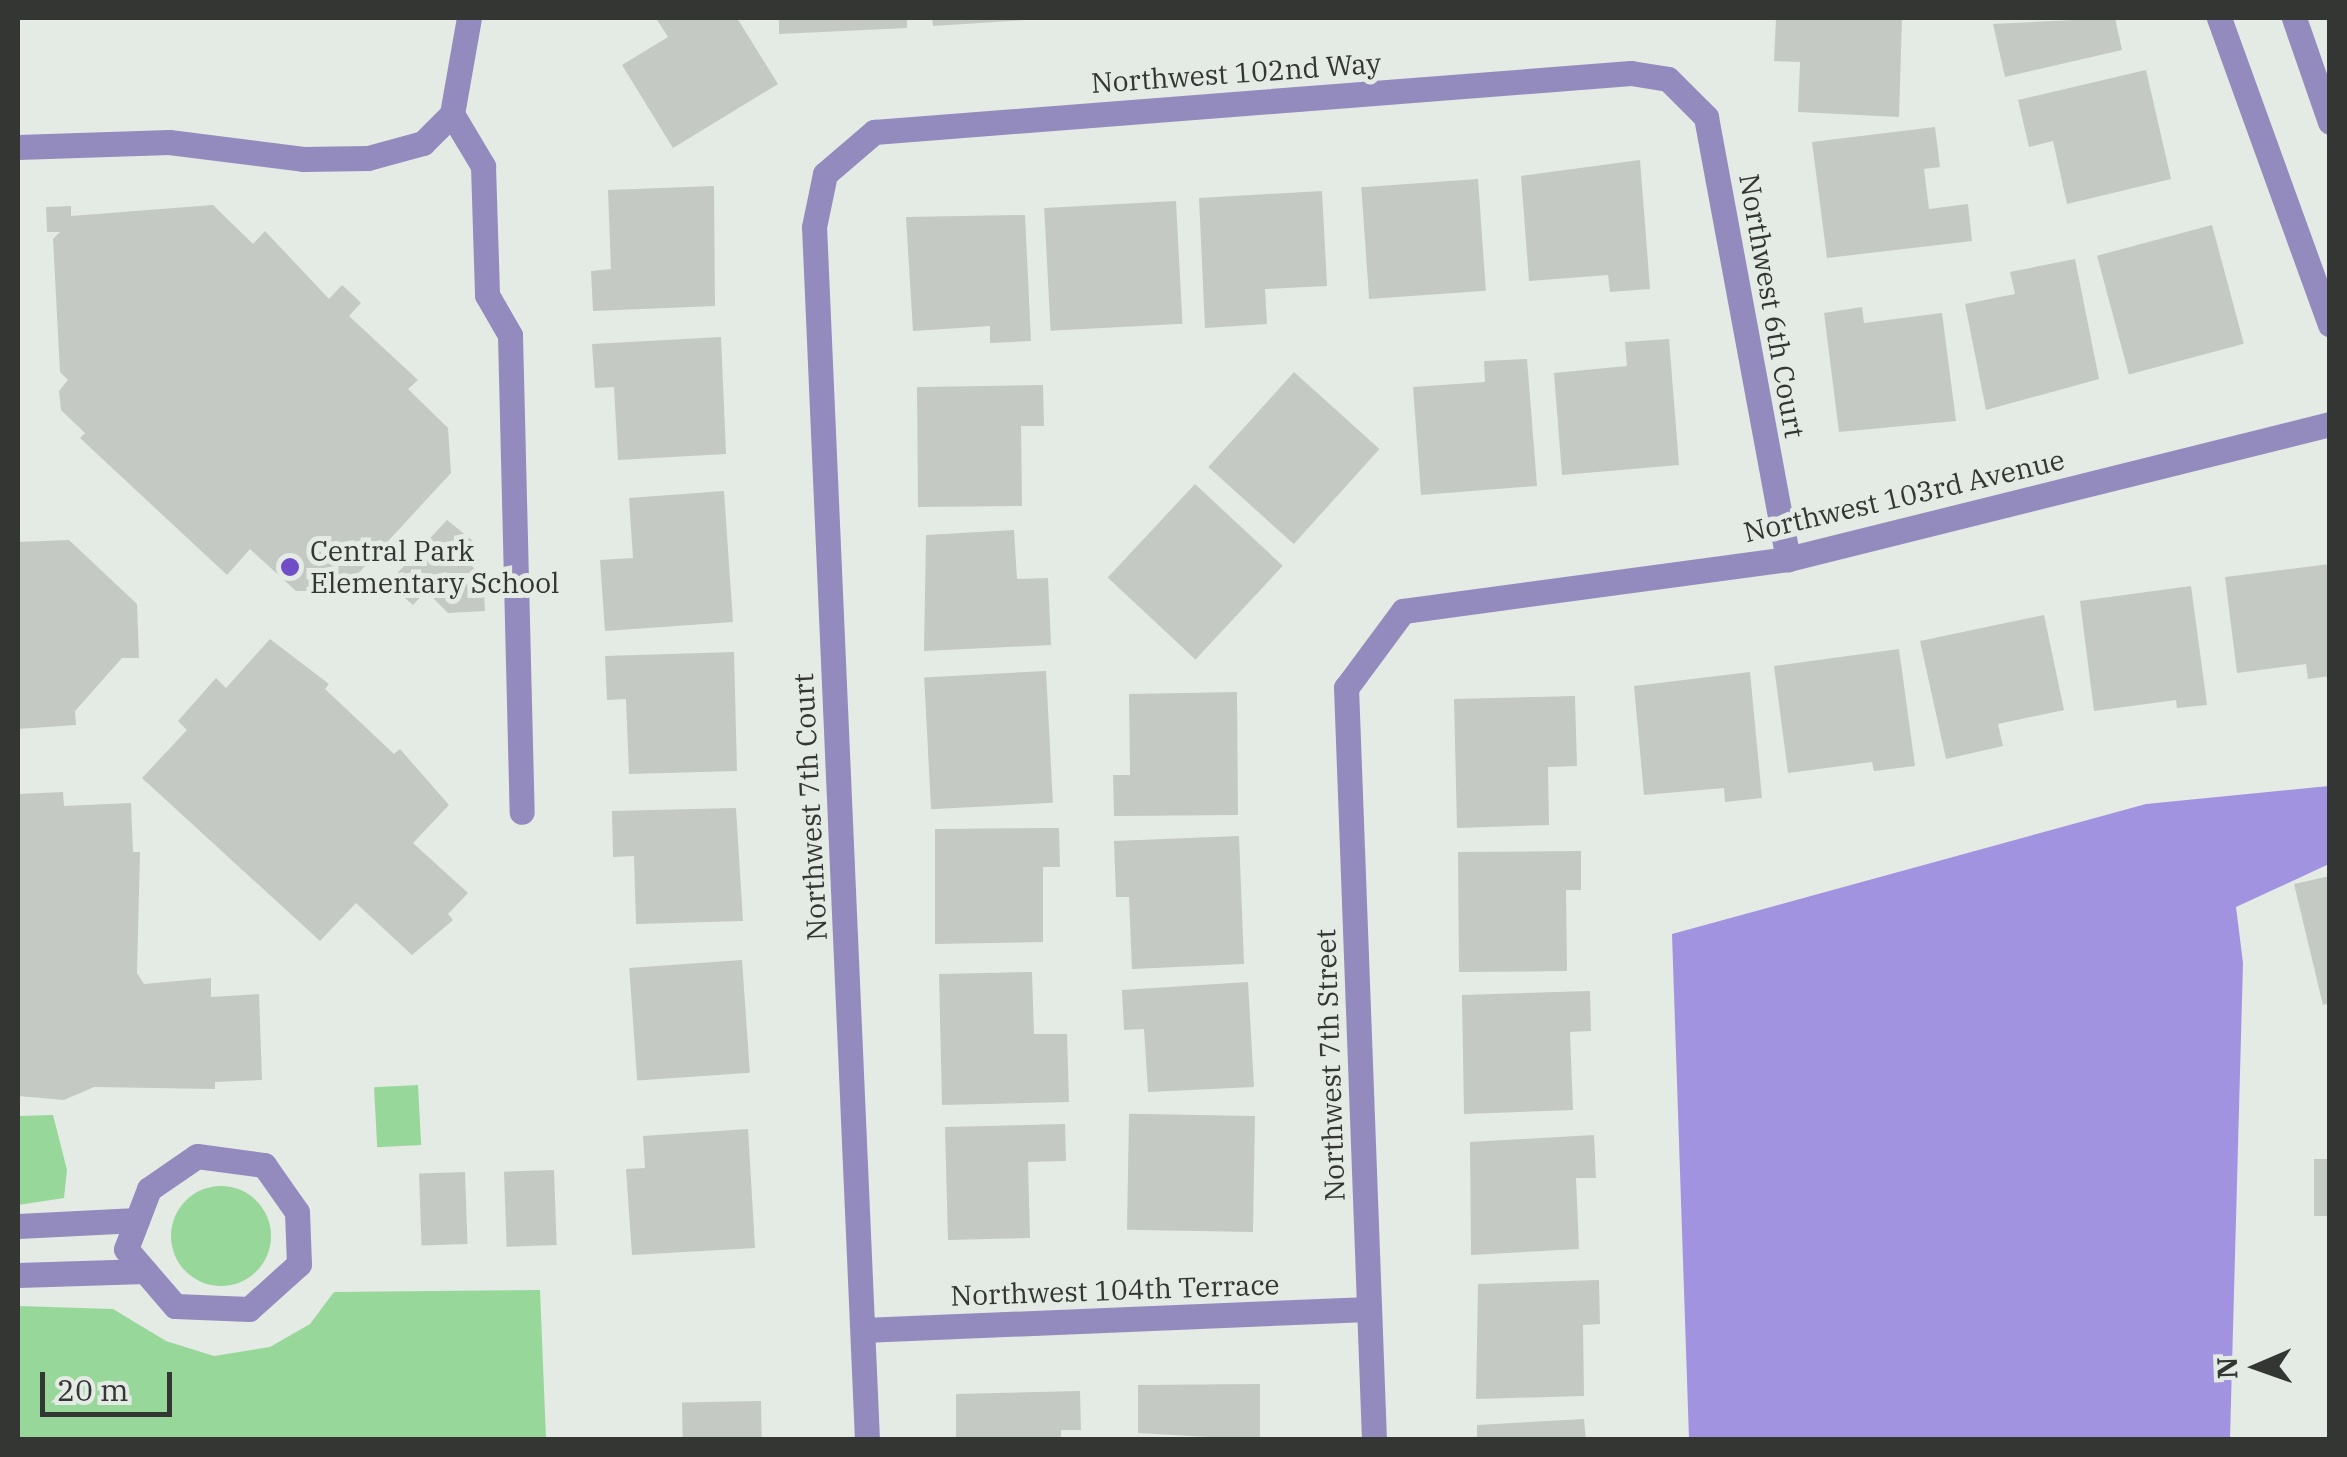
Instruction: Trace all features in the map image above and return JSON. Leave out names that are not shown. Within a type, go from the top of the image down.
[{"type":"street","points":[[18,147],[169,142],[302,160],[368,158],[423,143],[452,114],[469,18]]},
{"type":"street","points":[[2219,18],[2330,325]]},
{"type":"street","points":[[2294,18],[2330,122]]},
{"type":"street","name":"Northwest 102nd Way","points":[[824,174],[874,132],[1631,73],[1668,80]]},
{"type":"street","name":"Northwest 6th Court","points":[[1668,80],[1706,117],[1788,559]]},
{"type":"street","points":[[452,114],[483,166],[487,296],[510,335],[522,812]]},
{"type":"street","name":"Northwest 7th Court","points":[[824,174],[814,227],[866,1440]]},
{"type":"street","name":"Northwest 103rd Avenue","points":[[1346,688],[1403,612],[1788,559],[2330,424]]},
{"type":"street","name":"Northwest 7th Street","points":[[1346,688],[1374,1440]]},
{"type":"street","points":[[197,1156],[264,1165],[297,1212],[299,1264],[249,1309],[175,1306],[126,1249],[137,1220],[149,1189],[197,1156]]},
{"type":"street","points":[[18,1226],[137,1220]]},
{"type":"street","points":[[18,1275],[145,1271]]},
{"type":"street","name":"Northwest 104th Terrace","points":[[863,1330],[1369,1310]]},
{"type":"green space","points":[[418,1085],[421,1145],[377,1147],[374,1087]]},
{"type":"green space","points":[[53,1115],[67,1170],[64,1198],[18,1205],[18,1116]]},
{"type":"green space","points":[[221,1186],[240,1189],[257,1200],[268,1217],[268,1255],[257,1272],[240,1283],[221,1286],[202,1283],[185,1272],[174,1255],[171,1236],[174,1217],[185,1200],[202,1189]]},
{"type":"green space","points":[[540,1290],[546,1439],[18,1439],[18,1306],[113,1309],[166,1341],[214,1356],[270,1347],[310,1324],[334,1292]]},
{"type":"shaded area","points":[[2329,786],[2329,864],[2236,907],[2243,963],[2230,1439],[1689,1439],[1672,934],[2146,804]]},
{"type":"building","points":[[656,18],[737,18],[778,84],[673,148],[622,65],[668,37]]},
{"type":"building","points":[[779,18],[907,18],[907,28],[779,34]]},
{"type":"building","points":[[932,18],[1025,18],[1025,20],[933,26]]},
{"type":"building","points":[[1776,18],[1902,18],[1899,117],[1798,112],[1800,62],[1774,61]]},
{"type":"building","points":[[2115,18],[2122,50],[2005,77],[1993,24]]},
{"type":"building","points":[[2146,70],[2171,179],[2067,204],[2053,141],[2029,147],[2018,100]]},
{"type":"building","points":[[1935,127],[1940,167],[1924,169],[1929,209],[1968,204],[1972,241],[1827,258],[1812,142]]},
{"type":"building","points":[[1640,160],[1650,289],[1610,292],[1608,275],[1529,281],[1521,176]]},
{"type":"building","points":[[1478,179],[1486,291],[1369,299],[1361,187]]},
{"type":"building","points":[[714,186],[715,306],[593,311],[591,271],[611,269],[608,190]]},
{"type":"building","points":[[1322,191],[1327,286],[1265,289],[1267,324],[1205,328],[1199,198]]},
{"type":"building","points":[[1176,201],[1182,324],[1051,331],[1044,208]]},
{"type":"building","points":[[213,205],[253,244],[265,231],[329,299],[342,285],[353,295],[361,303],[349,316],[418,380],[408,389],[448,428],[451,473],[342,591],[296,591],[250,549],[227,575],[80,438],[85,433],[61,410],[59,391],[68,380],[60,372],[53,239],[60,232],[47,232],[46,207],[71,206],[71,216]]},
{"type":"building","points":[[1025,215],[1031,341],[990,343],[990,326],[913,331],[906,217]]},
{"type":"building","points":[[2212,225],[2244,344],[2129,375],[2097,256]]},
{"type":"building","points":[[2075,259],[2099,379],[1986,410],[1965,304],[2015,294],[2010,272]]},
{"type":"building","points":[[1862,307],[1864,323],[1942,313],[1956,421],[1839,432],[1824,313]]},
{"type":"building","points":[[721,337],[726,454],[618,460],[614,387],[595,388],[592,344]]},
{"type":"building","points":[[1669,339],[1679,465],[1562,475],[1554,373],[1627,366],[1625,342]]},
{"type":"building","points":[[1527,359],[1537,486],[1421,495],[1413,387],[1485,382],[1484,361]]},
{"type":"building","points":[[1294,372],[1379,449],[1294,544],[1208,467]]},
{"type":"building","points":[[1043,385],[1044,426],[1021,426],[1022,506],[918,507],[917,387]]},
{"type":"building","points":[[1195,484],[1283,566],[1195,659],[1108,578]]},
{"type":"building","points":[[724,491],[733,622],[605,631],[600,560],[633,558],[629,498]]},
{"type":"building","points":[[447,520],[473,541],[459,555],[483,576],[485,611],[448,613],[426,591],[413,605],[388,583]]},
{"type":"building","points":[[1014,530],[1017,579],[1048,578],[1051,645],[924,651],[926,535]]},
{"type":"building","points":[[69,540],[137,604],[139,658],[122,658],[75,711],[76,725],[18,729],[18,542]]},
{"type":"building","points":[[2330,564],[2330,676],[2308,679],[2306,664],[2237,673],[2225,577]]},
{"type":"building","points":[[2191,586],[2207,705],[2177,708],[2176,700],[2094,711],[2080,601]]},
{"type":"building","points":[[2044,615],[2064,710],[1998,724],[2003,746],[1946,759],[1920,641]]},
{"type":"building","points":[[270,639],[329,684],[325,689],[394,754],[400,749],[449,805],[413,843],[468,893],[448,914],[453,920],[412,955],[356,903],[320,941],[142,778],[187,730],[178,721],[216,678],[226,688]]},
{"type":"building","points":[[1899,649],[1915,766],[1874,771],[1872,762],[1788,773],[1774,666]]},
{"type":"building","points":[[734,652],[737,771],[629,774],[626,699],[607,700],[605,656]]},
{"type":"building","points":[[1046,671],[1053,803],[931,809],[924,677]]},
{"type":"building","points":[[1750,672],[1762,798],[1725,802],[1724,788],[1644,795],[1634,686]]},
{"type":"building","points":[[1237,692],[1238,815],[1114,816],[1113,775],[1130,775],[1129,694]]},
{"type":"building","points":[[1575,696],[1577,766],[1548,767],[1549,825],[1457,828],[1454,699]]},
{"type":"building","points":[[63,792],[64,806],[131,803],[133,852],[140,852],[137,973],[144,984],[211,978],[211,997],[259,994],[262,1080],[215,1082],[215,1089],[94,1087],[64,1100],[18,1096],[18,794]]},
{"type":"building","points":[[736,808],[743,921],[636,924],[634,856],[613,857],[612,811]]},
{"type":"building","points":[[1059,828],[1060,867],[1043,867],[1043,942],[935,944],[935,829]]},
{"type":"building","points":[[1239,836],[1244,964],[1132,969],[1129,897],[1116,897],[1114,841]]},
{"type":"building","points":[[1581,851],[1581,890],[1566,890],[1567,971],[1459,972],[1458,852]]},
{"type":"building","points":[[2330,876],[2330,1003],[2323,1005],[2294,884]]},
{"type":"building","points":[[742,960],[750,1073],[637,1081],[629,968]]},
{"type":"building","points":[[1032,972],[1034,1034],[1067,1034],[1069,1102],[942,1105],[939,974]]},
{"type":"building","points":[[1248,982],[1254,1087],[1148,1092],[1144,1029],[1124,1030],[1122,990]]},
{"type":"building","points":[[1590,991],[1591,1031],[1570,1032],[1573,1110],[1464,1114],[1462,995]]},
{"type":"building","points":[[1129,1114],[1255,1116],[1253,1232],[1127,1230]]},
{"type":"building","points":[[1065,1124],[1066,1161],[1028,1162],[1030,1238],[948,1240],[945,1127]]},
{"type":"building","points":[[748,1129],[755,1248],[632,1255],[626,1169],[645,1168],[643,1136]]},
{"type":"building","points":[[1594,1135],[1596,1178],[1576,1178],[1579,1249],[1471,1255],[1470,1142]]},
{"type":"building","points":[[2314,1159],[2330,1159],[2330,1216],[2314,1216]]},
{"type":"building","points":[[554,1170],[557,1245],[507,1247],[504,1172]]},
{"type":"building","points":[[465,1172],[468,1244],[422,1246],[419,1174]]},
{"type":"building","points":[[1599,1280],[1600,1324],[1583,1325],[1584,1396],[1476,1399],[1478,1284]]},
{"type":"building","points":[[1260,1384],[1260,1440],[1138,1433],[1138,1385]]},
{"type":"building","points":[[1080,1391],[1081,1430],[1061,1430],[1061,1440],[956,1440],[956,1394]]},
{"type":"building","points":[[761,1401],[762,1440],[683,1440],[682,1402]]},
{"type":"building","points":[[1584,1419],[1586,1440],[1477,1440],[1477,1425]]},
{"type":"place","name":"Central Park Elementary School","points":[[290,567]]}]
